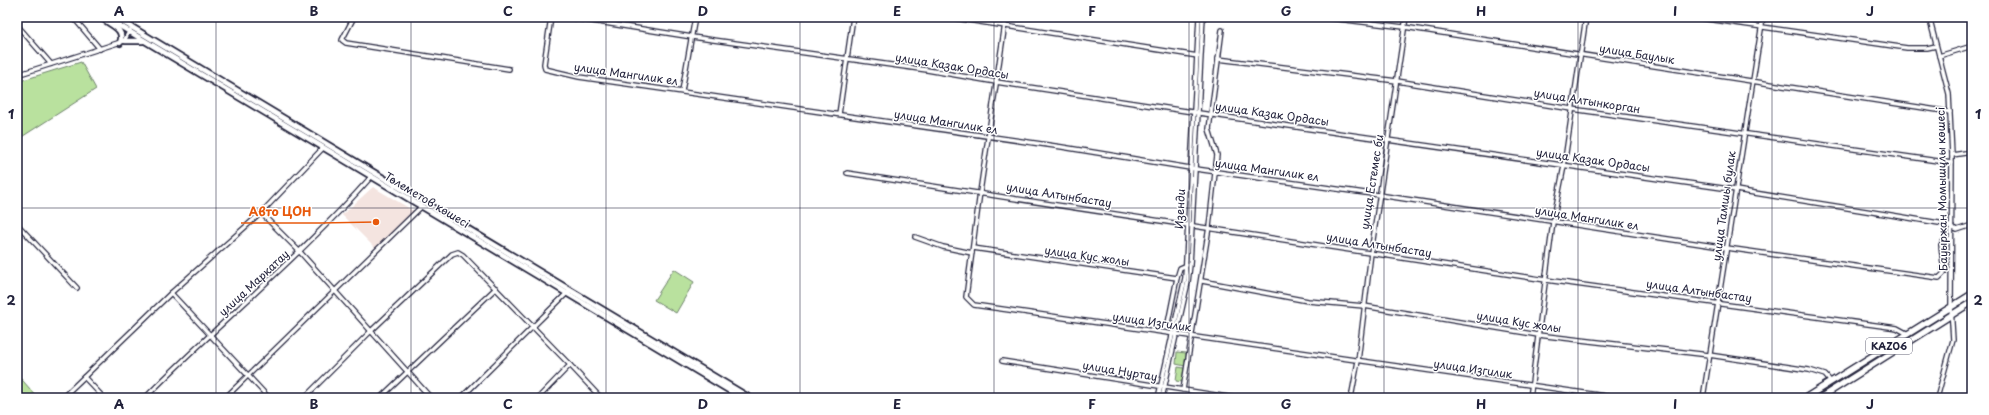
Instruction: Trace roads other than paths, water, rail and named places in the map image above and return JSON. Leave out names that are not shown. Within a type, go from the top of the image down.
[{"type":"highway","name":"KАZ06","points":[[1805,398],[1972,294]]},
{"type":"highway","name":"KАZ06","points":[[1820,398],[1972,302]]},
{"type":"main road","points":[[101,17],[120,31],[122,42],[145,41]]},
{"type":"main road","name":"Төлеметов көшесі","points":[[105,17],[131,30],[436,209],[568,292],[742,398]]},
{"type":"main road","name":"Төлеметов көшесі","points":[[115,17],[145,41],[371,177],[750,398]]},
{"type":"main road","points":[[421,207],[436,209]]},
{"type":"street","points":[[72,17],[100,49]]},
{"type":"street","points":[[354,17],[342,40],[346,43],[509,69]]},
{"type":"street","name":"улица Мангилик ел","points":[[551,17],[545,70],[579,77],[839,114],[1214,172],[1380,195],[1727,248],[1939,278],[1944,273],[1942,245],[1943,242],[1952,238]]},
{"type":"street","name":"улица Казак Ордасы","points":[[567,17],[692,37],[934,71],[1211,115],[1736,190],[1891,214],[1945,224],[1957,230],[1972,225]]},
{"type":"street","points":[[682,91],[695,17]]},
{"type":"street","points":[[839,114],[853,17]]},
{"type":"street","points":[[948,17],[1199,56]]},
{"type":"street","name":"улица Изгилик","points":[[1006,17],[966,297],[974,305],[1532,387],[1619,398]]},
{"type":"street","name":"Изенди","points":[[1158,398],[1188,282],[1194,169],[1199,113],[1199,17]]},
{"type":"street","name":"Изенди","points":[[1194,169],[1194,112],[1203,17]]},
{"type":"street","name":"улица Баулык","points":[[1321,17],[1580,54],[1950,112]]},
{"type":"street","name":"улица Естемес би","points":[[1351,398],[1358,361],[1371,253],[1406,17]]},
{"type":"street","points":[[1530,398],[1554,222],[1564,166],[1586,17]]},
{"type":"street","points":[[1693,17],[1907,48],[1927,48],[1936,46]]},
{"type":"street","name":"улица Тамшы булак","points":[[1703,398],[1736,190],[1743,132],[1763,17]]},
{"type":"street","name":"Бауыржан Момышұлы көшесі","points":[[1929,17],[1949,94],[1952,155],[1951,316],[1953,340],[1937,398]]},
{"type":"street","points":[[17,25],[51,64]]},
{"type":"street","points":[[17,75],[122,42],[131,30]]},
{"type":"street","points":[[1183,390],[1202,281],[1209,227],[1216,155],[1216,148],[1210,135],[1211,115],[1222,30]]},
{"type":"street","points":[[1939,56],[1972,46]]},
{"type":"street","name":"улица Алтынкорган","points":[[1218,59],[1397,81],[1538,102],[1572,109],[1743,132],[1952,163]]},
{"type":"street","points":[[62,398],[171,293],[261,213],[323,148]]},
{"type":"street","points":[[1952,155],[1972,152]]},
{"type":"street","name":"улица Алтынбастау","points":[[846,173],[924,186],[980,192],[1209,227],[1546,280],[1897,328],[1908,334]]},
{"type":"street","name":"улица Маркатау","points":[[145,398],[174,368],[335,218],[371,177]]},
{"type":"street","points":[[225,398],[421,207]]},
{"type":"street","points":[[261,213],[300,252],[370,332],[432,398]]},
{"type":"street","points":[[17,225],[77,288]]},
{"type":"street","name":"улица Кус жолы","points":[[915,238],[943,247],[1177,278]]},
{"type":"street","points":[[304,398],[370,332],[452,254],[458,252],[463,254],[535,327],[601,398]]},
{"type":"street","points":[[1168,323],[1180,268],[1188,265]]},
{"type":"street","name":"улица Кус жолы","points":[[1202,281],[1308,301],[1364,306],[1538,335],[1709,355],[1818,372],[1825,375],[1831,382]]},
{"type":"street","points":[[380,398],[496,288]]},
{"type":"street","points":[[461,398],[535,327],[568,292]]},
{"type":"street","points":[[171,293],[269,398]]},
{"type":"street","name":"улица Нуртау","points":[[1002,361],[1234,398]]},
{"type":"street","points":[[538,398],[570,365]]},
{"type":"street","points":[[84,377],[104,398]]},
{"type":"street","name":"Изенди","points":[[1162,387],[1162,398]]},
{"type":"place","name":"Авто ЦОН","points":[[376,222]]}]
